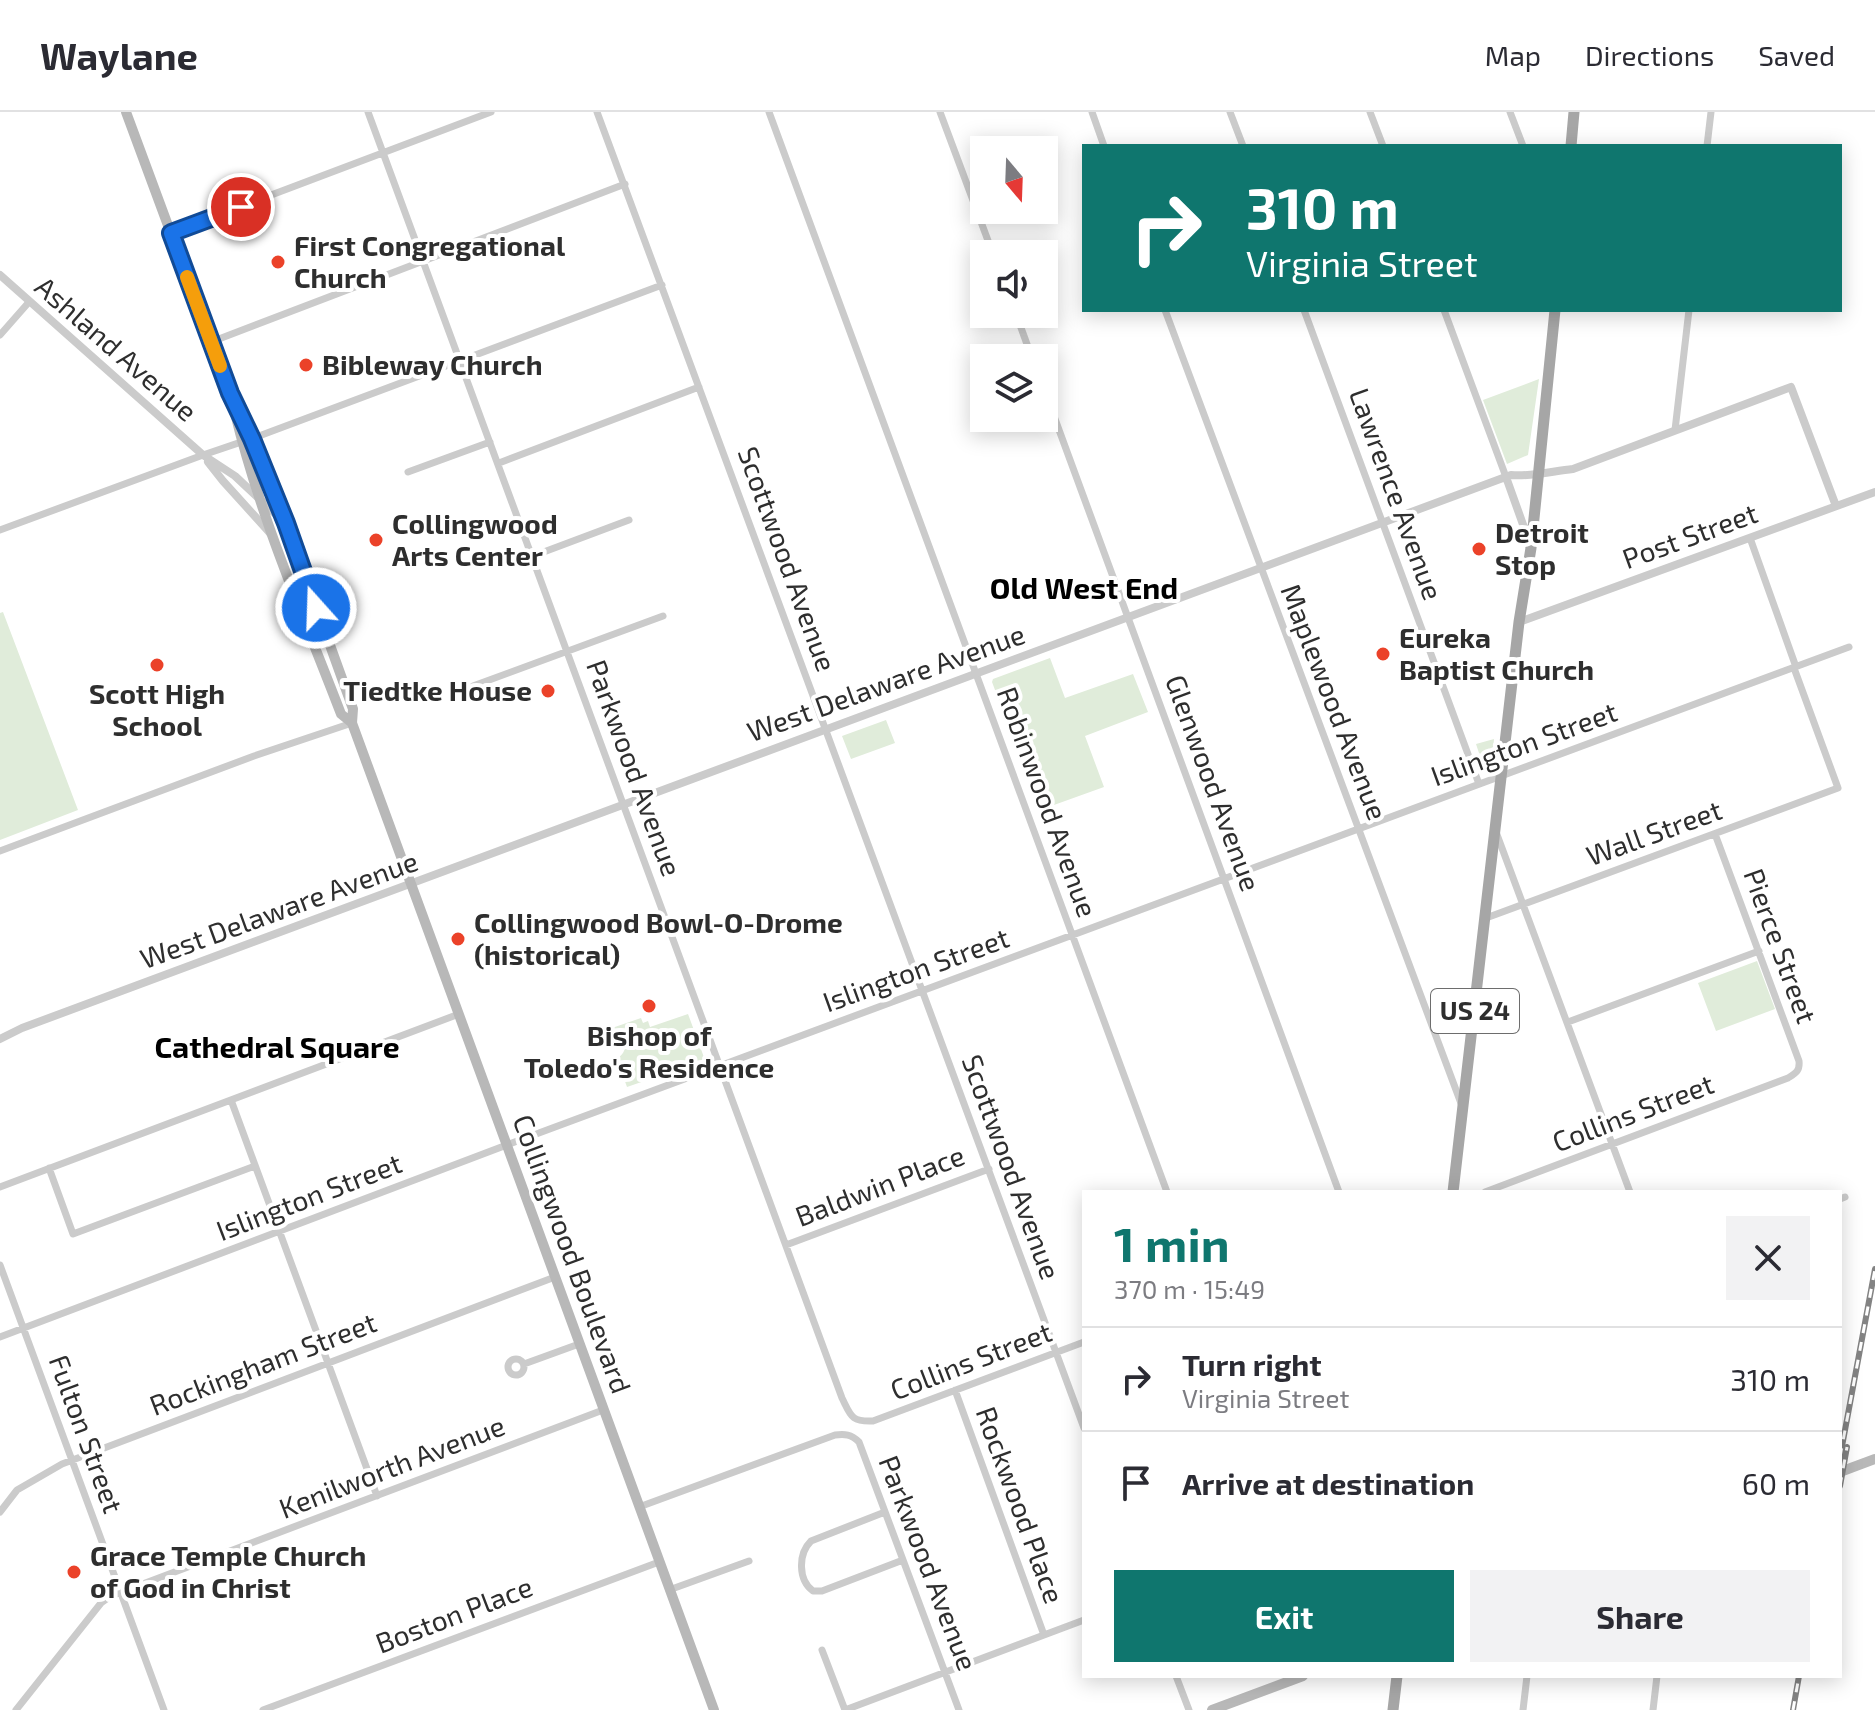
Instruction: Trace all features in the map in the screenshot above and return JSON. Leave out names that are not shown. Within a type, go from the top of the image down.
[{"type":"main road","name":"Collingwood Boulevard","points":[[126,112],[247,440],[286,523],[353,709],[352,723],[714,1710]]},
{"type":"main road","points":[[1571,144],[1574,112]]},
{"type":"main road","name":"US 24","points":[[1453,1190],[1519,622],[1531,548],[1555,312]]},
{"type":"main road","name":"Collingwood Boulevard","points":[[247,440],[258,496],[271,535],[341,714],[352,723]]},
{"type":"main road","points":[[311,636],[326,637]]},
{"type":"main road","points":[[1842,1471],[1875,1459]]},
{"type":"main road","points":[[1212,1710],[1229,1707],[1298,1678]]},
{"type":"main road","points":[[1393,1710],[1394,1679]]},
{"type":"street","name":"Parkwood Avenue","points":[[368,112],[842,1398],[851,1417],[858,1421],[873,1421]]},
{"type":"street","points":[[171,233],[491,112]]},
{"type":"street","name":"Scottwood Avenue","points":[[597,112],[1082,1423]]},
{"type":"street","name":"Robinwood Avenue","points":[[769,112],[1166,1190]]},
{"type":"street","points":[[940,112],[988,240]]},
{"type":"street","points":[[1092,112],[1103,144]]},
{"type":"street","points":[[1230,112],[1242,144]]},
{"type":"street","points":[[1370,112],[1382,144]]},
{"type":"street","points":[[1510,112],[1522,144]]},
{"type":"street","points":[[1707,144],[1711,112]]},
{"type":"street","points":[[211,342],[625,184]]},
{"type":"street","name":"Ashland Avenue","points":[[0,275],[203,455],[235,476],[286,523]]},
{"type":"street","points":[[0,530],[662,285]]},
{"type":"street","points":[[0,335],[29,302]]},
{"type":"street","name":"Maplewood Avenue","points":[[1166,312],[1463,1109]]},
{"type":"street","name":"Lawrence Avenue","points":[[1305,312],[1479,784]]},
{"type":"street","points":[[1445,312],[1531,548]]},
{"type":"street","points":[[1675,430],[1689,312]]},
{"type":"street","points":[[499,463],[699,387]]},
{"type":"street","name":"West Delaware Avenue","points":[[0,1039],[22,1028],[1511,475],[1573,469],[1791,387],[1836,506]]},
{"type":"street","name":"Glenwood Avenue","points":[[1058,427],[1338,1190]]},
{"type":"street","points":[[408,472],[490,442]]},
{"type":"street","name":"Ashland Avenue","points":[[203,455],[271,535]]},
{"type":"street","name":"Post Street","points":[[1519,622],[1875,492]]},
{"type":"street","points":[[533,556],[629,520]]},
{"type":"street","points":[[1750,538],[1795,667]]},
{"type":"street","points":[[473,686],[663,616]]},
{"type":"street","name":"Islington Street","points":[[0,1337],[507,1145],[1849,647]]},
{"type":"street","name":"Wall Street","points":[[1486,918],[1838,788],[1795,667]]},
{"type":"street","points":[[0,851],[254,756],[352,723]]},
{"type":"street","points":[[1496,830],[1629,1190]]},
{"type":"street","name":"Pierce Street","points":[[1715,834],[1799,1061],[1800,1068],[1796,1073]]},
{"type":"street","points":[[1568,1022],[1759,951]]},
{"type":"street","points":[[0,1187],[459,1014]]},
{"type":"street","name":"Collins Street","points":[[1490,1190],[1796,1073]]},
{"type":"street","points":[[231,1100],[377,1496]]},
{"type":"street","points":[[49,1168],[73,1234],[255,1166]]},
{"type":"street","name":"Baldwin Place","points":[[786,1245],[989,1169]]},
{"type":"street","name":"Fulton Street","points":[[0,1265],[164,1710]]},
{"type":"street","name":"Rockingham Street","points":[[0,1512],[17,1490],[72,1459],[555,1277]]},
{"type":"street","name":"Collins Street","points":[[873,1421],[1082,1343]]},
{"type":"street","points":[[524,1364],[579,1344]]},
{"type":"street","name":"Rockwood Place","points":[[955,1390],[1044,1635]]},
{"type":"street","name":"Kenilworth Avenue","points":[[16,1710],[101,1603],[111,1596],[603,1410]]},
{"type":"street","name":"Parkwood Avenue","points":[[639,1507],[835,1435],[850,1435],[859,1442],[959,1710]]},
{"type":"street","points":[[885,1512],[806,1545],[801,1557],[806,1584],[813,1591],[822,1591],[903,1560]]},
{"type":"street","points":[[669,1590],[749,1561]]},
{"type":"street","name":"Boston Place","points":[[263,1710],[659,1562]]},
{"type":"street","points":[[822,1650],[845,1710],[1082,1621]]},
{"type":"street","points":[[1177,1678],[1189,1710]]},
{"type":"street","points":[[1523,1710],[1527,1678]]},
{"type":"street","points":[[1653,1710],[1657,1678]]},
{"type":"green space","points":[[1539,379],[1528,455],[1507,464],[1483,400]]},
{"type":"green space","points":[[3,612],[78,810],[0,840],[0,613]]},
{"type":"green space","points":[[1050,658],[1065,698],[1133,674],[1148,712],[1085,736],[1104,787],[1040,810],[992,682]]},
{"type":"green space","points":[[886,720],[895,743],[851,759],[842,736]]},
{"type":"green space","points":[[1494,739],[1492,762],[1483,765],[1476,744]]},
{"type":"green space","points":[[1757,961],[1775,1009],[1716,1031],[1698,983]]},
{"type":"green space","points":[[688,1014],[705,1060],[627,1087],[617,1059],[624,1051],[624,1042],[609,1029],[641,1018],[643,1023],[648,1021],[650,1027]]},
{"type":"railway","points":[[1842,1446],[1875,1269]]},
{"type":"railway","points":[[1842,1475],[1847,1447]]},
{"type":"railway","points":[[1793,1710],[1799,1678]]},
{"type":"slow traffic","points":[[187,277],[220,366]]},
{"type":"place","name":"First Congregational Church","points":[[278,262]]},
{"type":"place","name":"Bibleway Church","points":[[306,365]]},
{"type":"place","name":"Collingwood Arts Center","points":[[376,540]]},
{"type":"place","name":"Detroit Stop","points":[[1479,549]]},
{"type":"place","name":"Eureka Baptist Church","points":[[1383,654]]},
{"type":"place","name":"Scott High School","points":[[157,665]]},
{"type":"place","name":"Tiedtke House","points":[[548,691]]},
{"type":"place","name":"Collingwood Bowl-O-Drome (historical)","points":[[458,939]]},
{"type":"place","name":"Bishop of Toledo's Residence","points":[[649,1006]]},
{"type":"place","name":"Grace Temple Church of God in Christ","points":[[74,1572]]},
{"type":"district","name":"Old West End","points":[[1084,589]]},
{"type":"district","name":"Cathedral Square","points":[[277,1048]]},
{"type":"route","points":[[241,207],[171,233],[230,393],[286,523],[316,608]]}]
